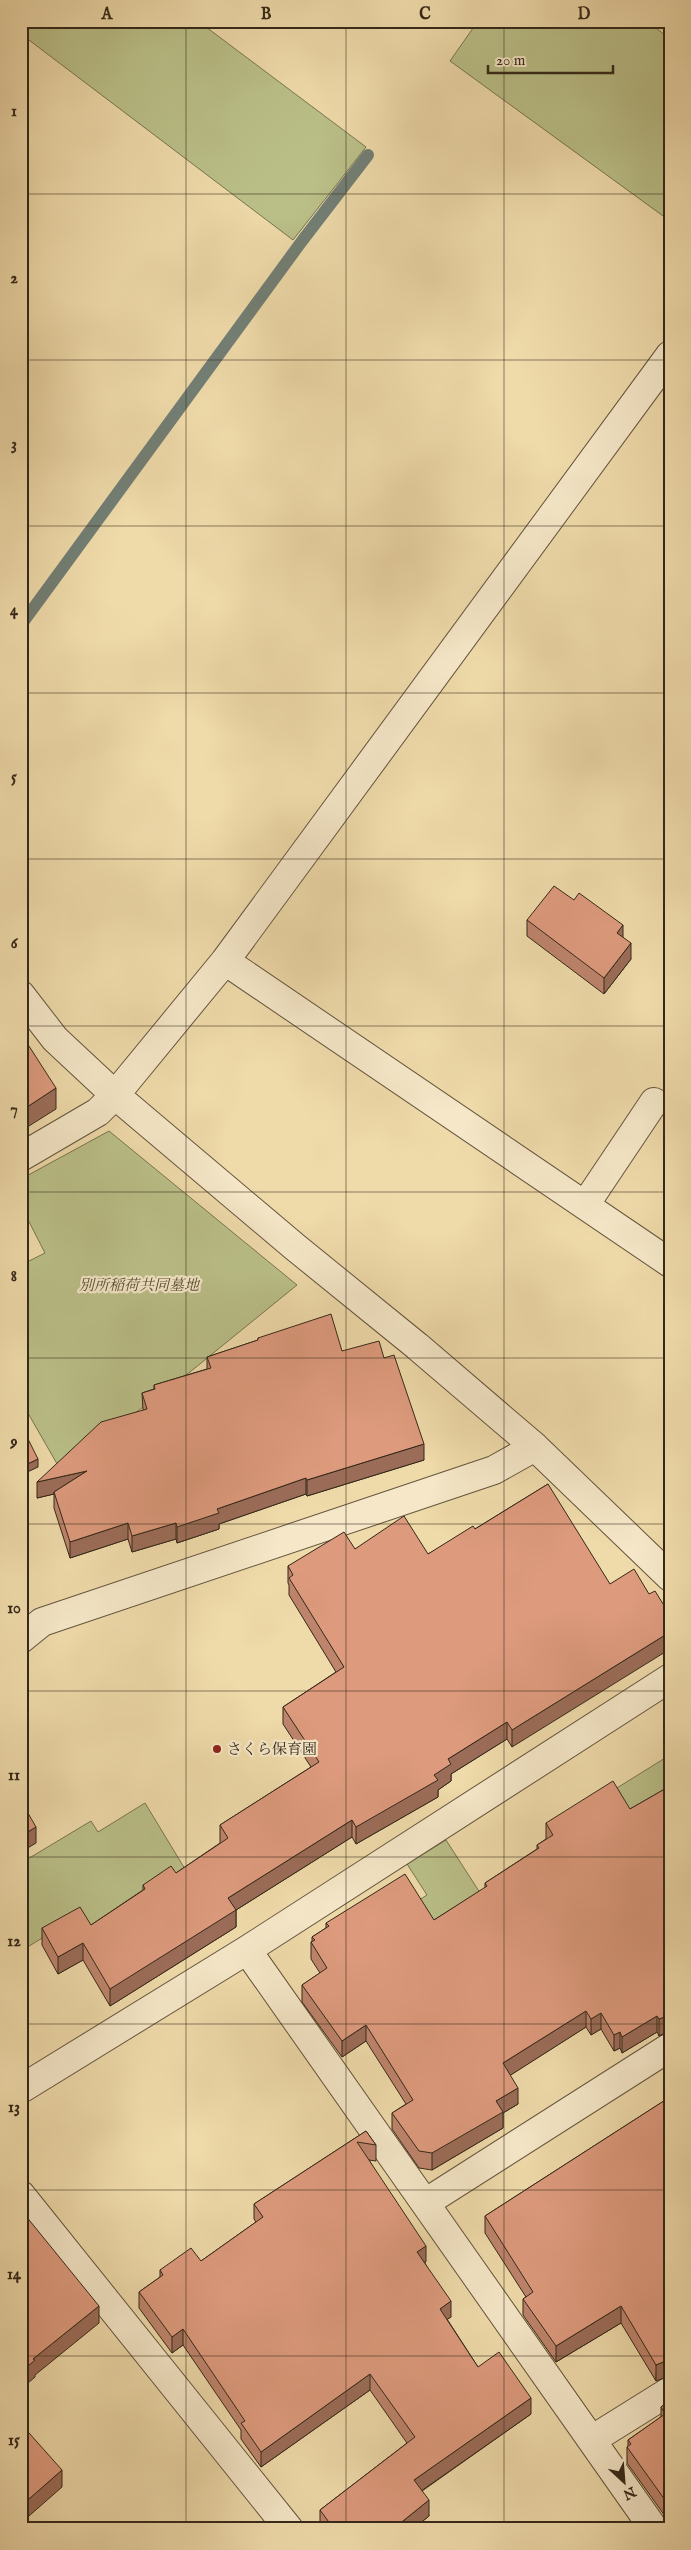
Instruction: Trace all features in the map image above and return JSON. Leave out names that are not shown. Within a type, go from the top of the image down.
[{"type":"street","points":[[21,1157],[98,1112],[115,1096],[225,961],[670,355]]},
{"type":"street","points":[[225,961],[670,1262]]},
{"type":"street","points":[[21,995],[55,1039],[115,1096],[295,1248],[417,1346],[535,1447],[670,1578]]},
{"type":"street","points":[[585,1205],[654,1102]]},
{"type":"street","points":[[21,1639],[42,1622],[494,1470],[535,1447]]},
{"type":"street","points":[[21,2089],[247,1950],[670,1678]]},
{"type":"street","points":[[247,1950],[593,2439],[654,2529]]},
{"type":"street","points":[[425,2203],[670,2047]]},
{"type":"street","points":[[21,2195],[289,2529]]},
{"type":"street","points":[[593,2439],[670,2391]]},
{"type":"green space","points":[[27,21],[198,21],[366,147],[293,240],[21,34],[21,29]]},
{"type":"green space","points":[[478,21],[647,21],[670,39],[670,221],[450,61]]},
{"type":"green space","name":"別所稲荷共同墓地","points":[[109,1131],[297,1285],[190,1372],[60,1469],[21,1401],[21,1265],[45,1253],[21,1206],[21,1179]]},
{"type":"green space","points":[[670,1755],[670,1799],[632,1823],[612,1791]]},
{"type":"green space","points":[[145,1803],[185,1869],[88,1928],[80,1915],[21,1951],[21,1863],[91,1821],[98,1832]]},
{"type":"green space","points":[[446,1840],[484,1899],[420,1939],[403,1910],[427,1895],[407,1864]]},
{"type":"building","points":[[554,886],[574,900],[579,893],[623,925],[617,933],[631,943],[604,978],[527,920]]},
{"type":"building","points":[[27,1043],[56,1088],[21,1111],[21,1047]]},
{"type":"building","points":[[331,1314],[342,1351],[379,1341],[384,1358],[394,1355],[424,1444],[307,1480],[306,1478],[217,1509],[219,1513],[177,1527],[176,1523],[132,1536],[128,1523],[70,1542],[54,1492],[87,1471],[37,1482],[101,1422],[147,1409],[142,1393],[155,1389],[154,1385],[211,1368],[207,1357]]},
{"type":"building","points":[[21,1425],[38,1459],[21,1467]]},
{"type":"building","points":[[548,1484],[610,1584],[634,1569],[649,1594],[655,1591],[670,1615],[670,1632],[512,1730],[507,1722],[448,1759],[451,1764],[434,1775],[438,1780],[356,1827],[352,1820],[228,1898],[236,1910],[110,1989],[83,1943],[58,1957],[42,1928],[80,1907],[91,1925],[145,1889],[143,1885],[171,1866],[176,1873],[228,1838],[220,1825],[319,1762],[283,1707],[344,1667],[289,1578],[293,1575],[288,1566],[344,1532],[355,1549],[404,1516],[428,1554],[473,1526],[475,1529]]},
{"type":"building","points":[[613,1781],[630,1809],[670,1786],[670,2015],[659,2019],[657,2016],[622,2037],[620,2032],[614,2035],[601,2013],[591,2019],[586,2011],[503,2063],[518,2088],[496,2101],[503,2112],[432,2153],[419,2151],[392,2113],[413,2100],[366,2025],[342,2041],[302,1985],[327,1968],[311,1942],[315,1940],[312,1937],[329,1926],[326,1923],[405,1874],[434,1920],[487,1886],[485,1883],[539,1848],[537,1845],[553,1835],[546,1823]]},
{"type":"building","points":[[21,1801],[36,1827],[21,1836]]},
{"type":"building","points":[[670,2097],[670,2318],[666,2320],[670,2325],[670,2359],[656,2365],[621,2306],[556,2346],[523,2299],[533,2292],[485,2216]]},
{"type":"building","points":[[366,2131],[376,2145],[357,2142],[426,2246],[417,2252],[451,2301],[440,2309],[478,2367],[499,2352],[531,2398],[414,2480],[429,2500],[393,2529],[334,2529],[320,2510],[415,2437],[370,2374],[261,2452],[241,2423],[245,2421],[183,2329],[172,2337],[139,2292],[163,2275],[160,2270],[191,2248],[201,2261],[263,2217],[254,2204]]},
{"type":"building","points":[[21,2210],[99,2306],[33,2359],[35,2360],[21,2372]]},
{"type":"building","points":[[670,2400],[670,2507],[627,2447],[631,2444],[628,2440],[665,2414],[661,2407]]},
{"type":"building","points":[[21,2424],[62,2470],[21,2506]]},
{"type":"waterway","points":[[21,625],[302,241],[368,155]]},
{"type":"place","name":"さくら保育園","points":[[217,1749]]}]
